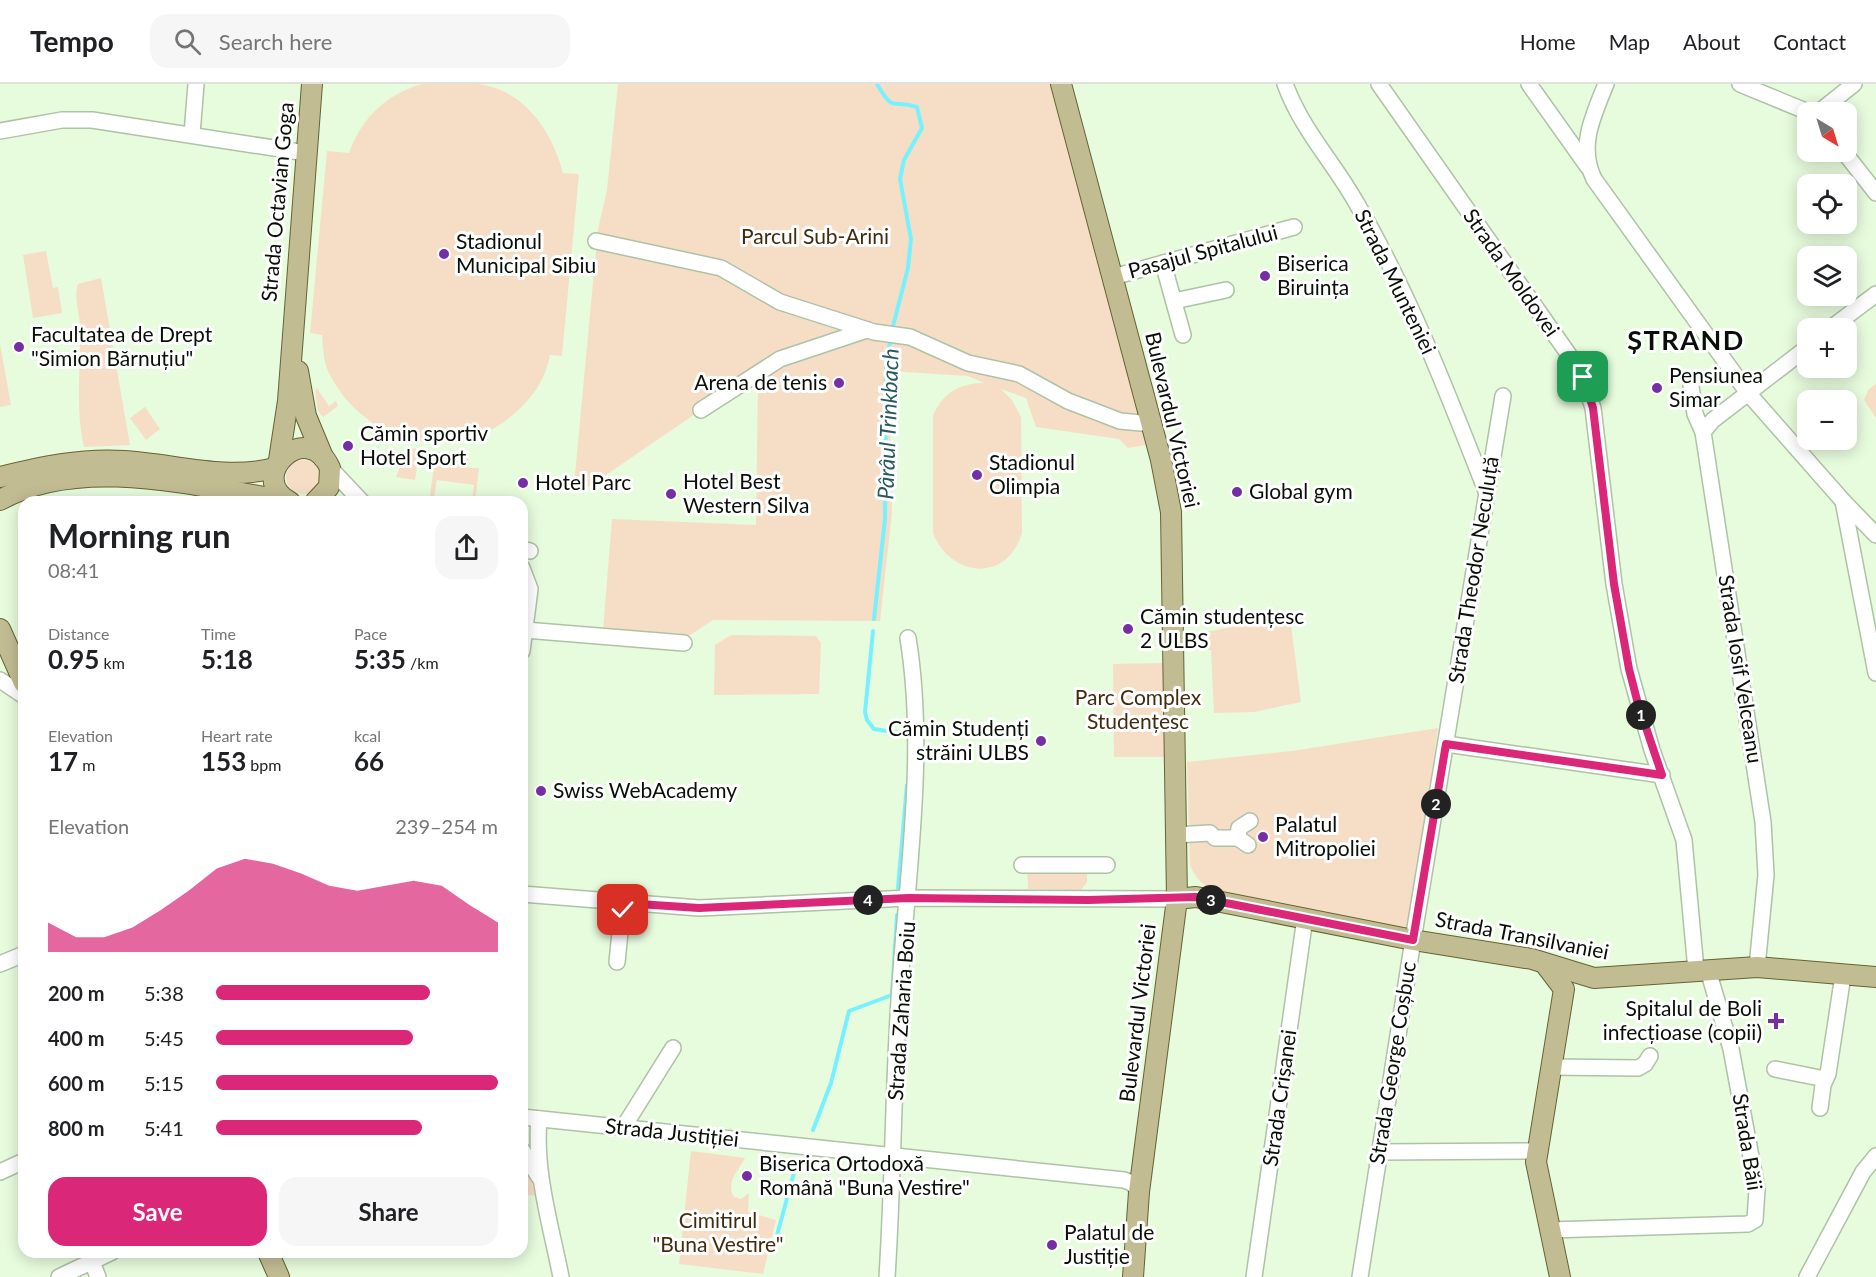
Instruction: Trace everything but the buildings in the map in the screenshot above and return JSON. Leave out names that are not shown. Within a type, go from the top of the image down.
[{"type":"main road","name":"Strada Octavian Goga","points":[[277,464],[285,430],[312,84]]},
{"type":"main road","name":"Bulevardul Victoriei","points":[[1061,84],[1161,460],[1171,512],[1177,898],[1139,1192],[1133,1277]]},
{"type":"main road","name":"Strada Octavian Goga","points":[[292,325],[304,405],[326,463]]},
{"type":"main road","points":[[0,477],[86,461],[138,462],[234,474],[277,464],[297,449],[311,450],[326,463],[329,487],[321,496]]},
{"type":"main road","points":[[277,464],[275,486],[283,496]]},
{"type":"main road","points":[[0,500],[53,482],[107,477],[141,479],[250,496]]},
{"type":"main road","points":[[1,633],[18,670]]},
{"type":"main road","name":"Strada Transilvaniei","points":[[1177,898],[1196,897],[1543,963],[1577,975],[1603,979],[1757,967],[1864,978]]},
{"type":"main road","points":[[1543,963],[1561,983],[1564,998],[1536,1151],[1560,1277]]},
{"type":"main road","points":[[1564,998],[1603,979]]},
{"type":"main road","points":[[271,1258],[279,1277]]},
{"type":"street","points":[[192,134],[196,84]]},
{"type":"street","name":"Strada Munteniei","points":[[1285,84],[1306,130],[1357,203],[1393,275],[1450,401],[1486,491]]},
{"type":"street","name":"Strada Moldovei","points":[[1379,84],[1574,362],[1586,385],[1594,414],[1623,636],[1638,704],[1679,822],[1686,850],[1702,970]]},
{"type":"street","points":[[1529,84],[1590,169],[1604,193],[1748,393],[1843,501],[1874,529],[1853,545]]},
{"type":"street","points":[[1590,169],[1586,150],[1591,124],[1606,84]]},
{"type":"street","points":[[1740,84],[1797,107]]},
{"type":"street","points":[[1832,102],[1854,84]]},
{"type":"street","points":[[0,131],[62,120],[92,120],[306,153]]},
{"type":"street","points":[[1852,162],[1876,193]]},
{"type":"street","name":"Pasajul Spitalului","points":[[1113,276],[1294,226]]},
{"type":"street","points":[[596,241],[720,268],[780,302],[871,331],[928,343],[945,355],[968,363],[1019,374],[1068,401],[1120,421],[1141,423]]},
{"type":"street","points":[[1163,263],[1183,335]]},
{"type":"street","points":[[1174,301],[1226,290]]},
{"type":"street","points":[[1845,318],[1876,294]]},
{"type":"street","points":[[701,410],[780,360],[871,331]]},
{"type":"street","points":[[1703,432],[1708,425],[1797,355]]},
{"type":"street","name":"Strada Iosif Velceanu","points":[[1691,386],[1695,414],[1703,432],[1763,822],[1766,875],[1757,967]]},
{"type":"street","name":"Strada Theodor Neculuță","points":[[1446,744],[1503,396]]},
{"type":"street","points":[[326,463],[343,486],[355,496]]},
{"type":"street","points":[[1843,501],[1876,673]]},
{"type":"street","points":[[528,584],[530,589],[528,605]]},
{"type":"street","points":[[528,630],[684,643]]},
{"type":"street","name":"Strada Zaharia Boiu","points":[[887,1277],[899,1000],[908,898],[916,716],[914,676],[908,638]]},
{"type":"street","points":[[0,680],[18,692]]},
{"type":"street","points":[[1446,744],[1662,775]]},
{"type":"street","name":"Strada George Coșbuc","points":[[1360,1277],[1446,744]]},
{"type":"street","points":[[1175,835],[1210,833],[1216,828],[1244,833]]},
{"type":"street","points":[[1022,865],[1107,865]]},
{"type":"street","points":[[528,895],[699,908],[908,898],[1177,898]]},
{"type":"street","points":[[617,962],[623,903]]},
{"type":"street","name":"Strada Crișanei","points":[[1254,1277],[1305,918]]},
{"type":"street","points":[[0,964],[18,956]]},
{"type":"street","name":"Strada Băii","points":[[1550,1230],[1748,1224],[1755,1221],[1757,1189],[1731,1049],[1702,970]]},
{"type":"street","points":[[1820,1108],[1825,1079],[1864,978]]},
{"type":"street","points":[[623,1128],[673,1048]]},
{"type":"street","points":[[1550,1067],[1638,1068],[1645,1064],[1650,1056]]},
{"type":"street","points":[[1775,1069],[1825,1079]]},
{"type":"street","name":"Strada Justiției","points":[[528,1118],[1124,1180],[1132,1183],[1139,1192]]},
{"type":"street","points":[[539,1119],[538,1150],[561,1277]]},
{"type":"street","points":[[1380,1152],[1536,1151]]},
{"type":"street","points":[[1807,1277],[1863,1172],[1876,1156]]},
{"type":"street","points":[[528,1160],[543,1185]]},
{"type":"street","points":[[0,1172],[18,1164]]},
{"type":"street","points":[[59,1277],[100,1258]]},
{"type":"street","points":[[92,1262],[98,1277]]},
{"type":"green space","name":"Stadionul Municipal Sibiu","points":[[422,84],[478,84],[510,95],[523,104],[544,128],[552,142],[563,173],[579,174],[562,356],[550,355],[542,380],[533,394],[515,413],[491,430],[465,440],[438,443],[411,440],[386,430],[363,416],[343,396],[328,371],[324,358],[322,335],[310,333],[327,151],[349,153],[360,129],[376,110],[397,94]]},
{"type":"green space","name":"Parcul Sub-Arini","points":[[618,84],[1061,84],[1157,443],[1128,448],[1119,439],[1036,427],[1026,398],[1001,389],[1012,400],[1021,417],[1022,533],[1015,549],[1004,560],[992,567],[979,569],[965,566],[952,559],[941,548],[933,533],[933,416],[941,401],[953,391],[967,385],[984,383],[968,376],[889,371],[892,513],[880,621],[713,620],[687,637],[603,630],[612,519],[756,525],[758,380],[701,410],[584,490],[574,485],[598,229],[607,190]]},
{"type":"green space","points":[[46,251],[53,288],[58,287],[62,313],[33,318],[23,255]]},
{"type":"green space","points":[[101,278],[130,445],[84,447],[80,417],[80,326],[76,300],[77,289],[78,284]]},
{"type":"green space","points":[[0,344],[11,405],[0,407]]},
{"type":"green space","points":[[1876,384],[1876,418],[1864,400],[1868,390]]},
{"type":"green space","points":[[317,388],[329,406],[336,401],[338,406],[323,417],[318,411],[315,391]]},
{"type":"green space","points":[[145,407],[160,429],[146,440],[130,418]]},
{"type":"green space","points":[[407,447],[419,450],[415,480],[396,477]]},
{"type":"green space","points":[[436,452],[467,452],[469,468],[479,468],[476,496],[473,496],[474,485],[437,480],[434,496],[430,496]]},
{"type":"green space","points":[[303,460],[315,465],[320,477],[315,489],[303,494],[291,489],[286,477],[291,465]]},
{"type":"green space","points":[[1282,617],[1291,625],[1301,702],[1254,712],[1214,713],[1211,650],[1187,650],[1186,636]]},
{"type":"green space","points":[[731,635],[816,636],[821,643],[819,694],[714,695],[715,645]]},
{"type":"green space","name":"Parc Complex Studențesc","points":[[1163,663],[1164,757],[1114,757],[1113,664]]},
{"type":"green space","points":[[1438,728],[1408,934],[1217,892],[1201,882],[1190,866],[1187,762],[1292,751]]},
{"type":"green space","points":[[1027,868],[1087,868],[1087,882],[1081,890],[1028,889]]},
{"type":"green space","name":"Cimitirul \"Buna Vestire\"","points":[[691,1151],[745,1158],[732,1182],[734,1197],[741,1199],[749,1193],[748,1212],[776,1220],[763,1274],[679,1264]]},
{"type":"green space","points":[[528,1174],[531,1179],[535,1196],[528,1195]]},
{"type":"waterway","name":"Pârâul Trinkbach","points":[[877,84],[891,103],[917,107],[922,128],[904,160],[900,179],[911,239],[908,268],[892,330]]},
{"type":"waterway","name":"Pârâul Trinkbach","points":[[874,619],[885,519],[886,363],[891,338]]},
{"type":"waterway","name":"Pârâul Trinkbach","points":[[873,631],[865,712],[867,720],[874,729],[906,734],[910,739]]},
{"type":"waterway","name":"Pârâul Trinkbach","points":[[898,888],[907,785]]},
{"type":"waterway","name":"Pârâul Trinkbach","points":[[813,1130],[831,1083],[849,1011],[892,995],[897,915]]},
{"type":"waterway","name":"Pârâul Trinkbach","points":[[773,1250],[795,1169]]},
{"type":"place","name":"Stadionul Municipal Sibiu","points":[[444,254]]},
{"type":"place","name":"Biserica Biruința","points":[[1265,276]]},
{"type":"place","name":"Facultatea de Drept \"Simion Bărnuțiu\"","points":[[19,347]]},
{"type":"place","name":"Arena de tenis","points":[[839,383]]},
{"type":"place","name":"Pensiunea Simar","points":[[1657,388]]},
{"type":"place","name":"Cămin sportiv Hotel Sport","points":[[348,446]]},
{"type":"place","name":"Stadionul Olimpia","points":[[977,475]]},
{"type":"place","name":"Hotel Parc","points":[[523,483]]},
{"type":"place","name":"Global gym","points":[[1237,492]]},
{"type":"place","name":"Hotel Best Western Silva","points":[[671,494]]},
{"type":"place","name":"Cămin studențesc 2 ULBS","points":[[1128,629]]},
{"type":"place","name":"Cămin Studenți străini ULBS","points":[[1041,741]]},
{"type":"place","name":"Swiss WebAcademy","points":[[541,791]]},
{"type":"place","name":"Palatul Mitropoliei","points":[[1263,837]]},
{"type":"place","name":"Spitalul de Boli infecțioase (copii)","points":[[1776,1021]]},
{"type":"place","name":"Biserica Ortodoxă Română \"Buna Vestire\"","points":[[747,1176]]},
{"type":"place","name":"Palatul de Justiție","points":[[1052,1245]]},
{"type":"district","name":"ȘTRAND","points":[[1686,341]]},
{"type":"route","points":[[623,910],[623,903],[699,908],[908,898],[1088,900],[1196,897],[1413,940],[1446,744],[1662,775],[1638,704],[1629,669],[1614,584],[1593,408],[1583,377]]}]
